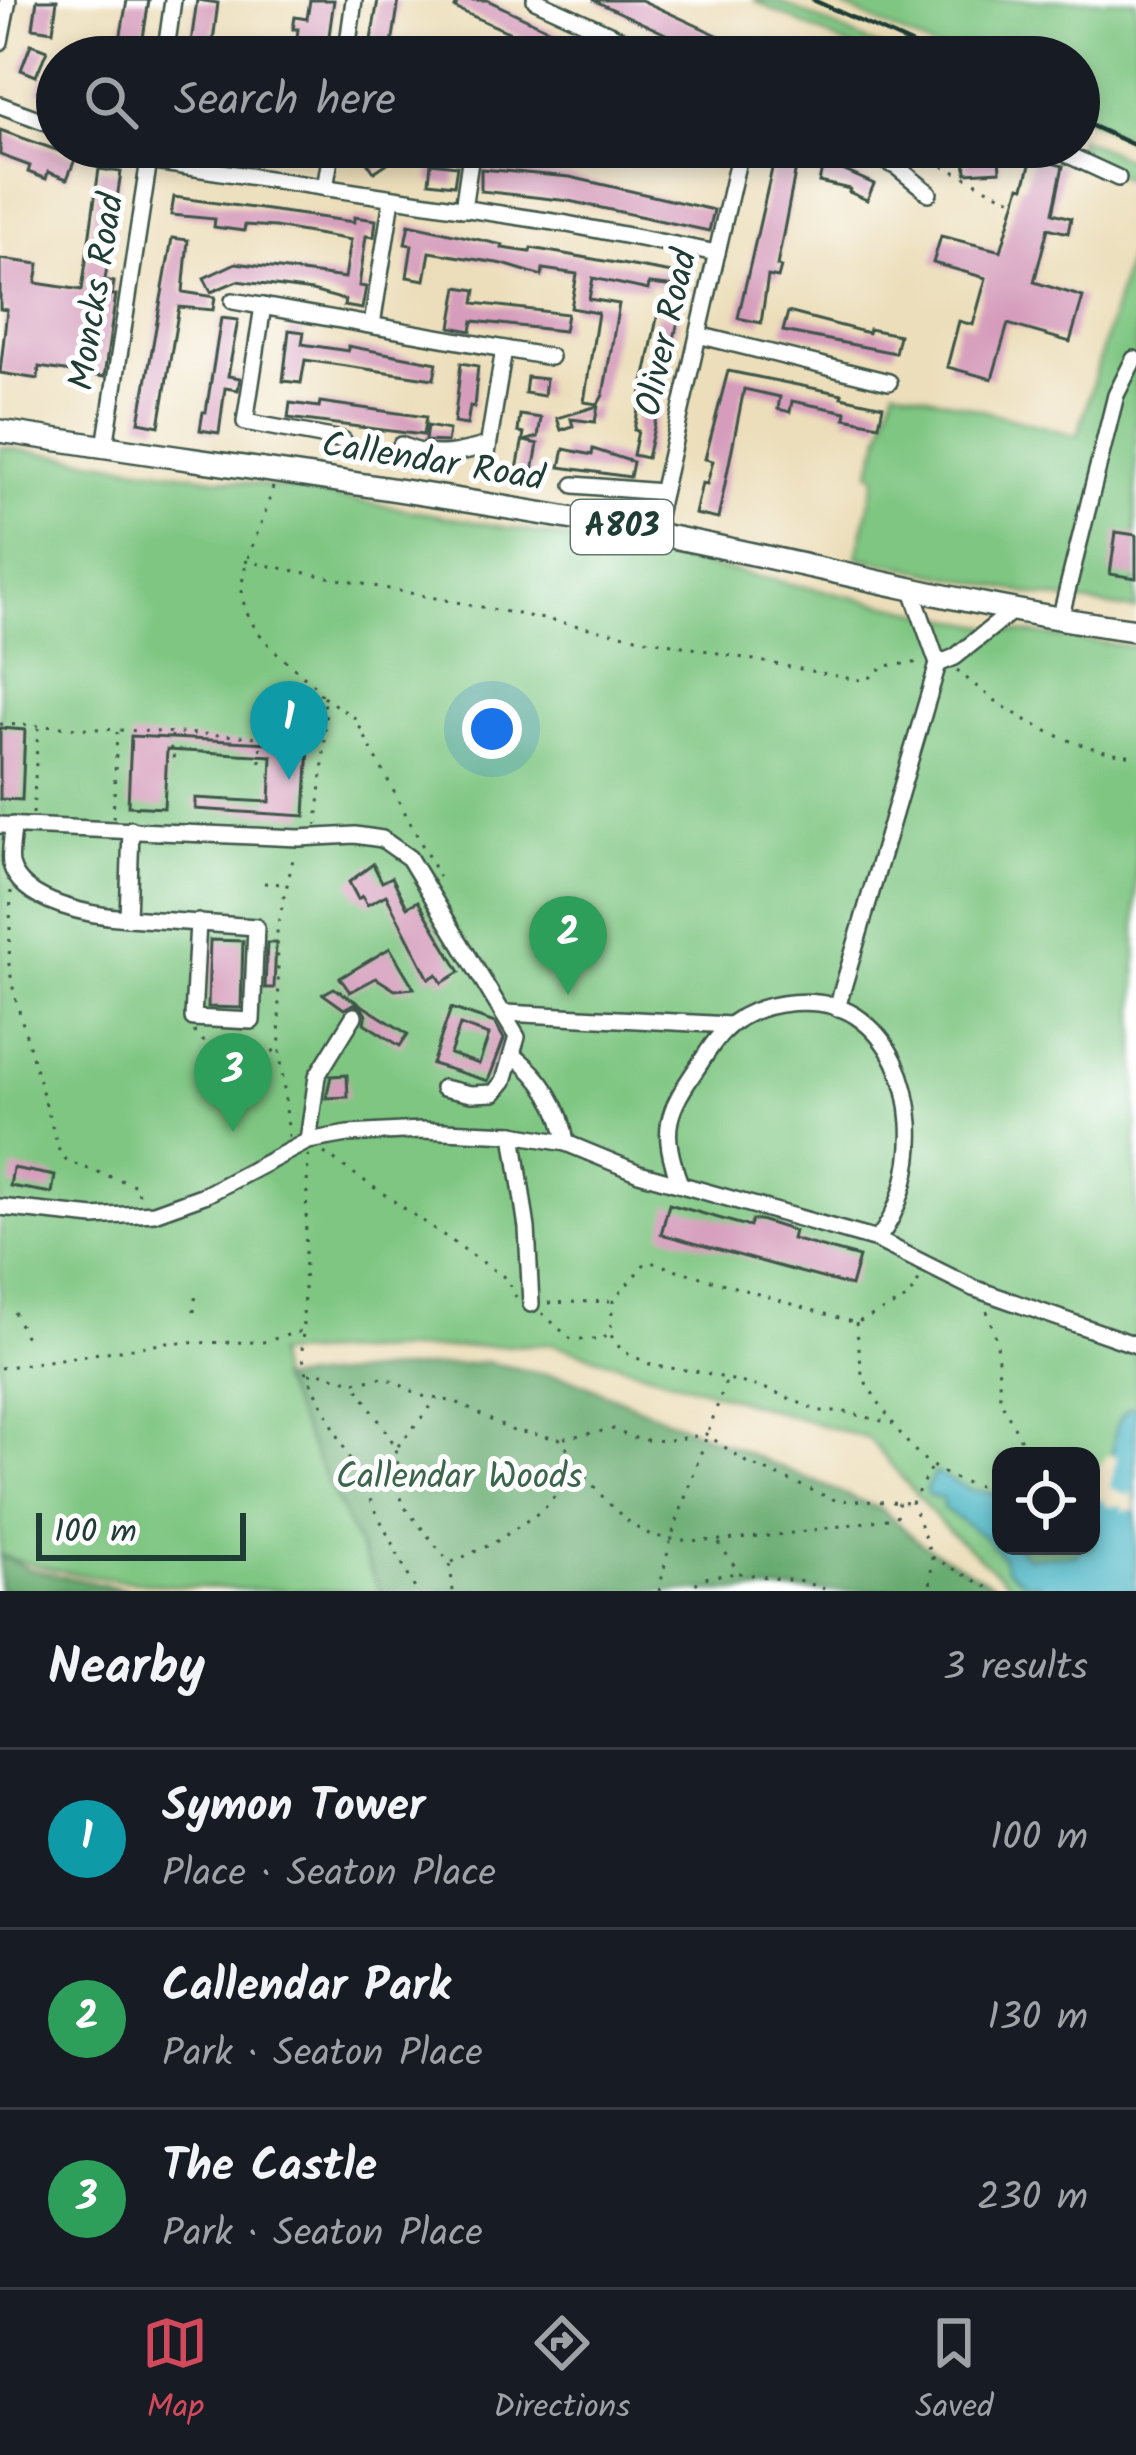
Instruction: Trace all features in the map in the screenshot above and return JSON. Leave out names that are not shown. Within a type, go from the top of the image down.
[{"type":"main road","name":"Callendar Road","points":[[0,430],[653,533],[1011,612],[1136,630]]},
{"type":"street","points":[[0,42],[8,0]]},
{"type":"street","points":[[168,36],[173,0]]},
{"type":"street","points":[[349,36],[355,0]]},
{"type":"street","points":[[535,0],[614,36]]},
{"type":"street","points":[[0,105],[36,118]]},
{"type":"street","name":"Moncks Road","points":[[105,447],[148,168]]},
{"type":"street","points":[[222,168],[717,253]]},
{"type":"street","points":[[325,188],[328,168]]},
{"type":"street","points":[[463,209],[469,168]]},
{"type":"street","name":"Oliver Road","points":[[653,533],[736,168]]},
{"type":"street","points":[[909,168],[929,193]]},
{"type":"street","points":[[1096,168],[1118,178]]},
{"type":"street","points":[[372,325],[392,199]]},
{"type":"street","points":[[233,301],[550,357]]},
{"type":"street","points":[[262,306],[245,422],[344,440]]},
{"type":"street","points":[[698,335],[889,382]]},
{"type":"street","points":[[401,445],[419,454],[443,457],[487,453],[504,349]]},
{"type":"street","points":[[1060,619],[1116,395],[1133,359]]},
{"type":"street","points":[[574,484],[662,492]]},
{"type":"street","points":[[836,1008],[938,662],[912,591]]},
{"type":"street","points":[[938,662],[1011,612]]},
{"type":"street","points":[[198,922],[193,1018],[252,1021],[256,926],[76,913],[56,905],[21,879],[11,865],[7,825],[308,838],[370,836],[403,851],[518,1037],[504,1081],[494,1093],[443,1088]]},
{"type":"street","points":[[128,918],[131,830]]},
{"type":"street","points":[[506,1012],[730,1024],[773,1005],[805,1003],[856,1016],[884,1046],[909,1107],[904,1194],[877,1240]]},
{"type":"street","points":[[308,1141],[317,1076],[354,1016]]},
{"type":"street","points":[[680,1184],[666,1129],[689,1079],[730,1024]]},
{"type":"street","points":[[513,1055],[534,1070],[564,1121],[566,1143]]},
{"type":"street","points":[[0,1208],[94,1217],[142,1214],[207,1195],[308,1141],[348,1133],[421,1130],[512,1134],[566,1143],[639,1173],[877,1240],[973,1288],[1136,1346]]},
{"type":"street","points":[[512,1134],[527,1228],[531,1304]]},
{"type":"path","points":[[952,168],[982,189],[1016,200]]},
{"type":"path","points":[[487,453],[484,476],[494,481],[491,505]]},
{"type":"path","points":[[294,476],[293,485],[274,483],[245,561],[242,601],[250,622],[267,644],[321,696],[355,718],[443,885]]},
{"type":"path","points":[[245,561],[857,680],[883,666],[938,662],[1054,736],[1136,756]]},
{"type":"path","points":[[291,1151],[280,1051],[277,928],[286,884],[308,838],[322,740],[321,696]]},
{"type":"path","points":[[0,724],[322,740]]},
{"type":"path","points":[[33,826],[38,726]]},
{"type":"path","points":[[112,829],[117,730]]},
{"type":"path","points":[[172,733],[170,758],[182,758]]},
{"type":"path","points":[[260,762],[261,737]]},
{"type":"path","points":[[11,865],[9,965],[60,1154],[69,1162],[136,1186],[142,1214]]},
{"type":"path","points":[[264,883],[286,884]]},
{"type":"path","points":[[193,1018],[194,1034],[201,1041],[222,1048],[280,1051]]},
{"type":"path","points":[[308,1141],[507,1279],[517,1298],[572,1339],[602,1339],[610,1334]]},
{"type":"path","points":[[308,1141],[303,1330],[307,1374],[416,1591]]},
{"type":"path","points":[[894,1424],[841,1411],[818,1411],[727,1378],[654,1366],[622,1351],[610,1334],[613,1300],[647,1261],[856,1323],[909,1298],[926,1266]]},
{"type":"path","points":[[973,1288],[997,1341],[1000,1399],[1024,1447]]},
{"type":"path","points":[[194,1312],[196,1291]]},
{"type":"path","points":[[531,1304],[613,1300]]},
{"type":"path","points":[[14,1312],[26,1338]]},
{"type":"path","points":[[856,1323],[862,1373],[930,1469],[992,1489]]},
{"type":"path","points":[[0,1368],[167,1343],[263,1342],[303,1330]]},
{"type":"path","points":[[307,1374],[323,1373],[354,1382],[385,1376],[422,1396],[456,1402],[510,1430],[561,1438],[614,1429],[629,1438],[668,1442],[706,1434],[746,1462],[835,1500],[911,1503]]},
{"type":"path","points":[[659,1591],[671,1538],[727,1378]]},
{"type":"path","points":[[354,1382],[397,1447],[402,1504],[450,1563],[453,1590]]},
{"type":"path","points":[[397,1447],[437,1399]]},
{"type":"path","points":[[561,1438],[592,1486],[643,1532],[671,1538],[719,1543],[896,1518],[898,1501]]},
{"type":"path","points":[[450,1563],[494,1543],[544,1509],[579,1467]]},
{"type":"path","points":[[911,1503],[930,1469]]},
{"type":"path","points":[[911,1503],[932,1557],[930,1591]]},
{"type":"path","points":[[719,1543],[739,1573]]},
{"type":"path","points":[[932,1557],[994,1591]]},
{"type":"path","points":[[686,1591],[704,1578],[739,1573],[831,1591]]},
{"type":"green space","points":[[753,0],[776,0],[855,36],[828,36]]},
{"type":"green space","points":[[829,0],[1136,0],[1136,141],[1100,125],[1100,36],[907,36]]},
{"type":"green space","points":[[1100,147],[1136,163],[1136,184],[1100,166]]},
{"type":"green space","points":[[1136,230],[1136,610],[1035,595],[857,557],[876,475],[870,473],[895,387],[1078,436]]},
{"type":"green space","points":[[0,447],[290,489],[639,551],[1003,630],[1136,647],[1136,1591],[1018,1591],[945,1528],[869,1439],[553,1344],[275,1354],[279,1380],[380,1591],[137,1582],[0,1555]]},
{"type":"green space","name":"Callendar Woods","points":[[485,1362],[572,1379],[882,1510],[920,1543],[1005,1591],[380,1591],[279,1380]]},
{"type":"green space","points":[[0,1555],[29,1569],[132,1591],[0,1591]]},
{"type":"green space","points":[[1025,1555],[1070,1555],[1063,1557]]},
{"type":"water","points":[[1136,1408],[1136,1591],[1046,1591],[1035,1582],[1029,1585],[1006,1569],[1000,1555],[1100,1555],[1100,1473],[1110,1460],[1124,1413]]},
{"type":"water","points":[[935,1473],[971,1490],[992,1493],[992,1545],[943,1508],[943,1498],[929,1496],[925,1490]]},
{"type":"pier","points":[[1108,1455],[1117,1456],[1110,1487],[1126,1496],[1132,1492],[1136,1509],[1105,1506],[1106,1501],[1100,1500],[1100,1465]]},
{"type":"building","points":[[37,0],[57,0],[53,31],[33,28]]},
{"type":"building","points":[[127,0],[149,0],[143,36],[121,36]]},
{"type":"building","points":[[197,0],[218,3],[214,36],[192,36]]},
{"type":"building","points":[[310,0],[334,0],[329,36],[297,36],[295,17],[307,19]]},
{"type":"building","points":[[378,0],[399,0],[393,36],[372,36]]},
{"type":"building","points":[[459,0],[487,0],[563,36],[517,36],[455,8]]},
{"type":"building","points":[[593,0],[641,0],[719,36],[670,36]]},
{"type":"building","points":[[31,44],[36,46],[36,76],[21,70]]},
{"type":"building","points":[[0,130],[36,143],[36,168],[72,168],[67,179],[48,172],[46,179],[28,172],[30,166],[0,155]]},
{"type":"building","points":[[430,168],[457,168],[454,185],[429,182]]},
{"type":"building","points":[[772,168],[796,168],[777,266],[781,267],[778,278],[768,276],[761,323],[738,318]]},
{"type":"building","points":[[822,168],[843,168],[874,184],[867,200],[850,189],[819,182]]},
{"type":"building","points":[[966,168],[1000,168],[1000,171],[966,173]]},
{"type":"building","points":[[1029,168],[1063,168],[1053,213],[1071,218],[1068,233],[1048,228],[1034,282],[1083,297],[1070,342],[1008,324],[992,379],[947,367],[959,321],[973,325],[986,278],[933,263],[941,236],[1001,251],[1020,186],[1024,187]]},
{"type":"building","points":[[99,169],[121,172],[105,280],[114,282],[112,295],[116,295],[104,377],[39,367],[38,379],[0,373],[7,310],[0,309],[0,259],[39,264],[36,283],[82,290]]},
{"type":"building","points":[[481,169],[570,177],[714,210],[709,231],[569,201],[481,191]]},
{"type":"building","points":[[174,197],[354,222],[354,217],[376,220],[374,237],[366,236],[359,286],[366,287],[362,309],[312,291],[237,281],[211,292],[204,278],[236,263],[345,278],[351,240],[275,227],[245,225],[244,231],[214,227],[215,219],[171,215]]},
{"type":"building","points":[[409,224],[502,248],[530,252],[531,248],[689,276],[687,288],[649,284],[648,290],[593,278],[589,299],[619,304],[603,395],[598,404],[584,402],[598,313],[571,308],[577,274],[543,269],[542,276],[430,252],[425,280],[407,277],[412,245],[405,244]]},
{"type":"building","points":[[172,238],[188,240],[183,292],[215,297],[213,310],[179,307],[159,426],[139,422]]},
{"type":"building","points":[[458,287],[476,290],[474,303],[567,314],[564,331],[473,321],[471,331],[451,327]]},
{"type":"building","points":[[788,312],[868,333],[869,329],[899,335],[895,353],[783,331]]},
{"type":"building","points":[[658,313],[679,317],[647,458],[633,455],[638,431],[634,430]]},
{"type":"building","points":[[221,318],[238,320],[228,376],[240,378],[238,390],[225,388],[219,433],[200,430]]},
{"type":"building","points":[[289,330],[304,332],[302,344],[348,351],[348,346],[437,363],[434,379],[305,360],[301,383],[283,381]]},
{"type":"building","points":[[461,363],[478,366],[467,425],[454,423]]},
{"type":"building","points":[[728,371],[883,406],[879,425],[845,418],[846,412],[792,401],[790,412],[778,409],[780,397],[744,389],[718,519],[695,514],[713,461],[705,459]]},
{"type":"building","points":[[527,377],[546,379],[544,396],[525,393]]},
{"type":"building","points":[[320,402],[426,417],[423,435],[288,418],[290,403],[319,407]]},
{"type":"building","points":[[598,406],[595,422],[571,419],[573,426],[561,430],[557,418]]},
{"type":"building","points":[[520,415],[541,418],[538,437],[524,441],[538,444],[531,482],[515,480],[524,433],[518,432]]},
{"type":"building","points":[[427,426],[449,430],[447,442],[425,441]]},
{"type":"building","points":[[564,449],[592,455],[593,449],[633,462],[630,477],[560,467]]},
{"type":"building","points":[[1116,532],[1136,535],[1136,578],[1110,574]]},
{"type":"building","points":[[0,728],[25,730],[22,800],[0,799]]},
{"type":"building","points":[[131,736],[309,745],[305,816],[195,809],[195,798],[270,802],[272,756],[167,750],[164,808],[128,806]]},
{"type":"building","points":[[373,864],[382,882],[392,877],[407,907],[418,901],[460,972],[442,983],[437,974],[429,979],[386,895],[367,905],[362,896],[358,899],[349,882]]},
{"type":"building","points":[[210,940],[243,941],[241,1008],[208,1007]]},
{"type":"building","points":[[267,943],[276,943],[274,988],[265,988]]},
{"type":"building","points":[[390,948],[414,988],[395,990],[376,978],[350,992],[340,978]]},
{"type":"building","points":[[334,988],[408,1034],[400,1046],[364,1023],[361,1007],[353,1004],[344,1009],[323,994]]},
{"type":"building","points":[[451,1008],[495,1023],[504,1039],[488,1081],[432,1064]],"holes":[[[460,1025],[489,1035],[479,1064],[450,1054]]]},
{"type":"building","points":[[347,1075],[348,1097],[326,1098],[331,1076]]},
{"type":"building","points":[[13,1168],[55,1176],[52,1193],[10,1186]]},
{"type":"building","points":[[669,1204],[750,1227],[752,1220],[760,1220],[794,1231],[792,1239],[859,1257],[851,1286],[661,1234]]},
{"type":"railway","points":[[813,0],[893,36]]},
{"type":"railway","points":[[1100,130],[1136,146]]},
{"type":"place","name":"Symon Tower","points":[[289,780]]},
{"type":"place","name":"Callendar Park","points":[[568,995]]},
{"type":"place","name":"The Castle","points":[[233,1132]]}]
